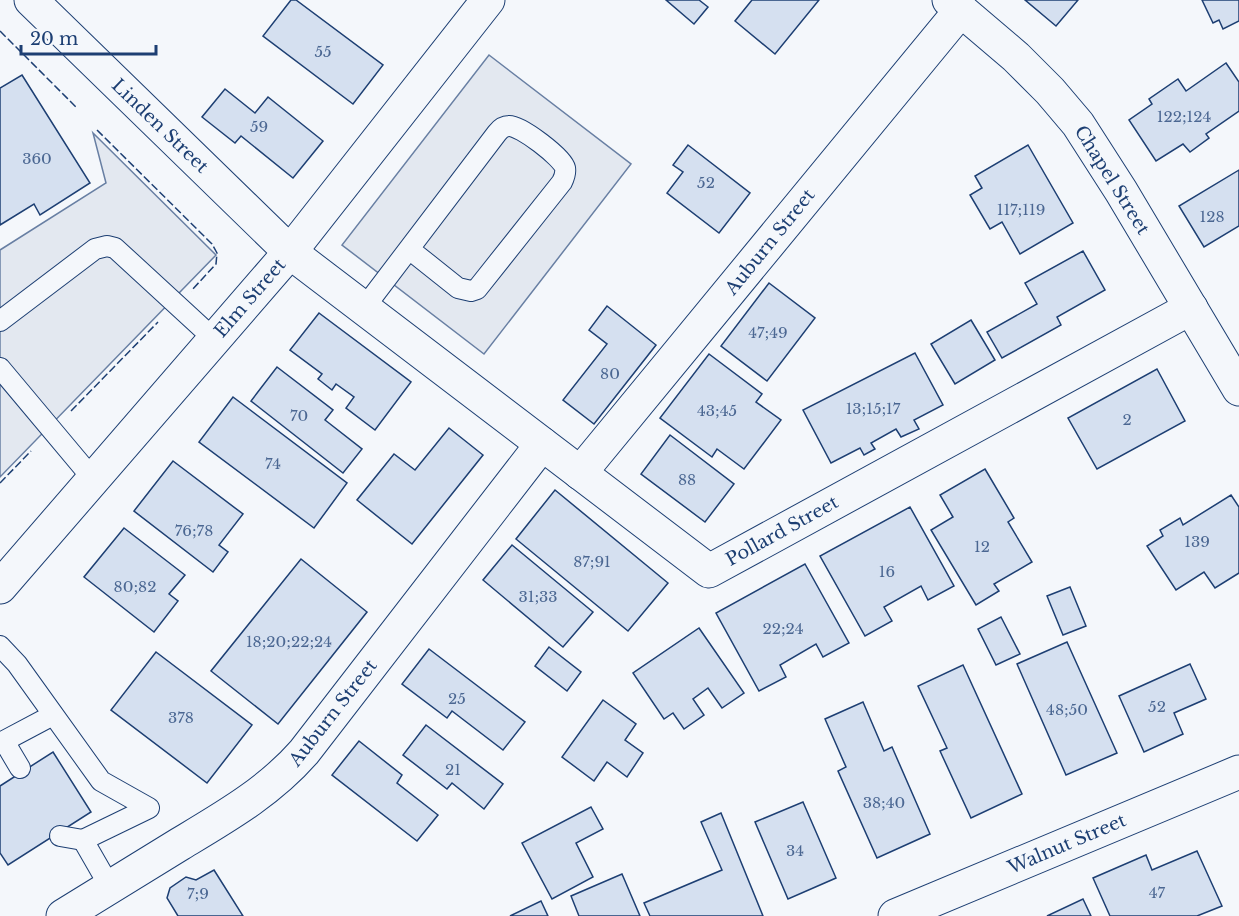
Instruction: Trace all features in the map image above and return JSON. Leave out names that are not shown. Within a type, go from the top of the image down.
[{"type":"street","name":"Linden Street","points":[[31,0],[290,252]]},
{"type":"street","name":"Elm Street","points":[[0,587],[290,252],[488,0]]},
{"type":"street","name":"Chapel Street","points":[[955,5],[1016,57],[1050,90],[1078,124],[1239,389]]},
{"type":"street","name":"Auburn Street","points":[[580,473],[955,5]]},
{"type":"street","name":"Pollard Street","points":[[290,252],[710,571],[1191,308]]},
{"type":"street","name":"Auburn Street","points":[[63,916],[236,810],[270,787],[288,771],[542,444]]},
{"type":"street","name":"Walnut Street","points":[[895,916],[1239,772]]},
{"type":"lane","points":[[364,308],[409,249],[502,128],[508,126],[521,129],[559,158],[565,166],[562,182],[477,289],[471,291],[458,288],[409,249]]},
{"type":"lane","points":[[0,321],[96,249],[109,246],[115,248],[214,339]]},
{"type":"lane","points":[[0,368],[93,479]]},
{"type":"lane","points":[[0,646],[17,664],[101,781],[149,808],[83,840],[60,836]]},
{"type":"lane","points":[[20,768],[4,741],[53,715]]},
{"type":"lane","points":[[83,840],[110,887]]},
{"type":"shaded area","points":[[489,55],[631,164],[484,354],[342,245]]},
{"type":"shaded area","points":[[93,133],[216,255],[0,477],[0,250],[106,183]]},
{"type":"building","points":[[291,0],[296,0],[383,65],[353,104],[263,36]]},
{"type":"building","points":[[666,0],[699,0],[708,7],[694,24]]},
{"type":"building","points":[[752,0],[819,0],[775,54],[735,21]]},
{"type":"building","points":[[1025,0],[1078,0],[1056,26]]},
{"type":"building","points":[[1202,0],[1239,0],[1239,21],[1223,29],[1219,20],[1213,23]]},
{"type":"building","points":[[1226,63],[1239,82],[1239,111],[1206,134],[1209,138],[1190,152],[1183,144],[1156,161],[1129,120],[1152,104],[1149,99],[1178,79],[1186,91]]},
{"type":"building","points":[[22,75],[90,183],[40,215],[34,204],[0,225],[0,88]]},
{"type":"building","points":[[225,89],[255,113],[268,97],[323,141],[293,178],[241,136],[235,143],[202,117]]},
{"type":"building","points":[[688,145],[750,193],[719,233],[667,193],[683,172],[673,165]]},
{"type":"building","points":[[1028,145],[1073,223],[1020,254],[1002,222],[990,229],[970,195],[982,188],[975,176]]},
{"type":"building","points":[[1239,170],[1239,226],[1204,247],[1179,206]]},
{"type":"building","points":[[1083,251],[1105,290],[1057,317],[1061,325],[1002,358],[987,332],[1037,304],[1025,283]]},
{"type":"building","points":[[769,283],[815,318],[767,381],[721,346]]},
{"type":"building","points":[[607,306],[656,345],[594,424],[563,400],[607,344],[589,330]]},
{"type":"building","points":[[319,313],[411,382],[375,430],[346,408],[354,397],[336,384],[332,390],[318,379],[322,374],[290,350]]},
{"type":"building","points":[[971,320],[995,360],[955,384],[931,344]]},
{"type":"building","points":[[915,353],[943,405],[914,420],[919,429],[901,437],[896,429],[871,443],[875,449],[864,455],[860,448],[831,463],[803,410]]},
{"type":"building","points":[[709,354],[762,394],[756,402],[781,420],[744,469],[717,449],[712,457],[660,418]]},
{"type":"building","points":[[277,367],[333,410],[325,420],[362,449],[343,473],[251,401]]},
{"type":"building","points":[[1157,369],[1185,421],[1097,469],[1068,418]]},
{"type":"building","points":[[233,397],[347,483],[314,528],[199,442]]},
{"type":"building","points":[[449,428],[483,455],[412,544],[357,500],[394,454],[415,470]]},
{"type":"building","points":[[670,435],[734,484],[705,522],[641,474]]},
{"type":"building","points":[[173,461],[243,514],[219,545],[228,552],[213,572],[134,511]]},
{"type":"building","points":[[985,469],[1014,518],[1008,522],[1032,562],[994,584],[999,591],[976,605],[931,530],[953,517],[940,495]]},
{"type":"building","points":[[555,490],[668,583],[628,631],[516,539]]},
{"type":"building","points":[[1231,495],[1239,507],[1239,573],[1215,588],[1204,572],[1176,590],[1147,546],[1163,536],[1160,530],[1180,518],[1183,525]]},
{"type":"building","points":[[910,507],[954,586],[928,600],[921,586],[884,607],[892,621],[865,636],[820,556]]},
{"type":"building","points":[[124,528],[185,575],[169,594],[178,601],[154,632],[84,577]]},
{"type":"building","points":[[512,545],[593,612],[563,647],[483,580]]},
{"type":"building","points":[[301,559],[367,612],[278,724],[211,671]]},
{"type":"building","points":[[805,564],[849,643],[823,657],[816,644],[780,665],[786,677],[759,691],[716,613]]},
{"type":"building","points":[[1070,587],[1086,626],[1063,635],[1047,596]]},
{"type":"building","points":[[1001,617],[1020,654],[996,665],[978,629]]},
{"type":"building","points":[[699,628],[744,693],[722,708],[708,688],[693,699],[704,715],[684,729],[673,713],[664,719],[633,673]]},
{"type":"building","points":[[1067,642],[1117,753],[1066,775],[1017,664]]},
{"type":"building","points":[[549,647],[581,672],[567,691],[535,666]]},
{"type":"building","points":[[429,649],[525,722],[503,750],[452,711],[447,718],[402,684]]},
{"type":"building","points":[[156,652],[252,725],[207,783],[111,710]]},
{"type":"building","points":[[1190,664],[1206,699],[1174,713],[1183,734],[1144,752],[1119,696]]},
{"type":"building","points":[[963,665],[1022,794],[971,818],[940,751],[947,748],[918,686]]},
{"type":"building","points":[[603,700],[636,724],[625,740],[643,753],[627,777],[607,762],[594,781],[562,757]]},
{"type":"building","points":[[863,702],[884,751],[892,747],[930,834],[877,858],[838,771],[846,767],[825,719]]},
{"type":"building","points":[[426,725],[503,784],[484,809],[452,783],[447,789],[403,755]]},
{"type":"building","points":[[359,741],[402,775],[397,783],[438,815],[417,841],[332,775]]},
{"type":"building","points":[[53,752],[91,812],[8,865],[0,853],[0,786]]},
{"type":"building","points":[[803,802],[836,878],[788,899],[755,822]]},
{"type":"building","points":[[591,807],[603,829],[576,843],[593,877],[552,899],[522,843]]},
{"type":"building","points":[[721,813],[763,916],[650,916],[644,903],[722,870],[701,822]]},
{"type":"building","points":[[1197,851],[1222,906],[1197,916],[1110,916],[1093,878],[1146,855],[1152,870]]},
{"type":"building","points":[[214,870],[243,916],[178,916],[167,898],[170,888],[186,877],[196,880]]},
{"type":"building","points":[[622,874],[640,916],[579,916],[571,896]]},
{"type":"building","points":[[1083,899],[1091,916],[1047,916]]},
{"type":"building","points":[[541,901],[548,916],[510,916]]},
{"type":"fence","points":[[0,31],[76,107]]},
{"type":"fence","points":[[97,130],[212,244],[217,253],[216,264],[191,291]]},
{"type":"fence","points":[[71,411],[158,322]]},
{"type":"fence","points":[[0,483],[31,451]]}]
